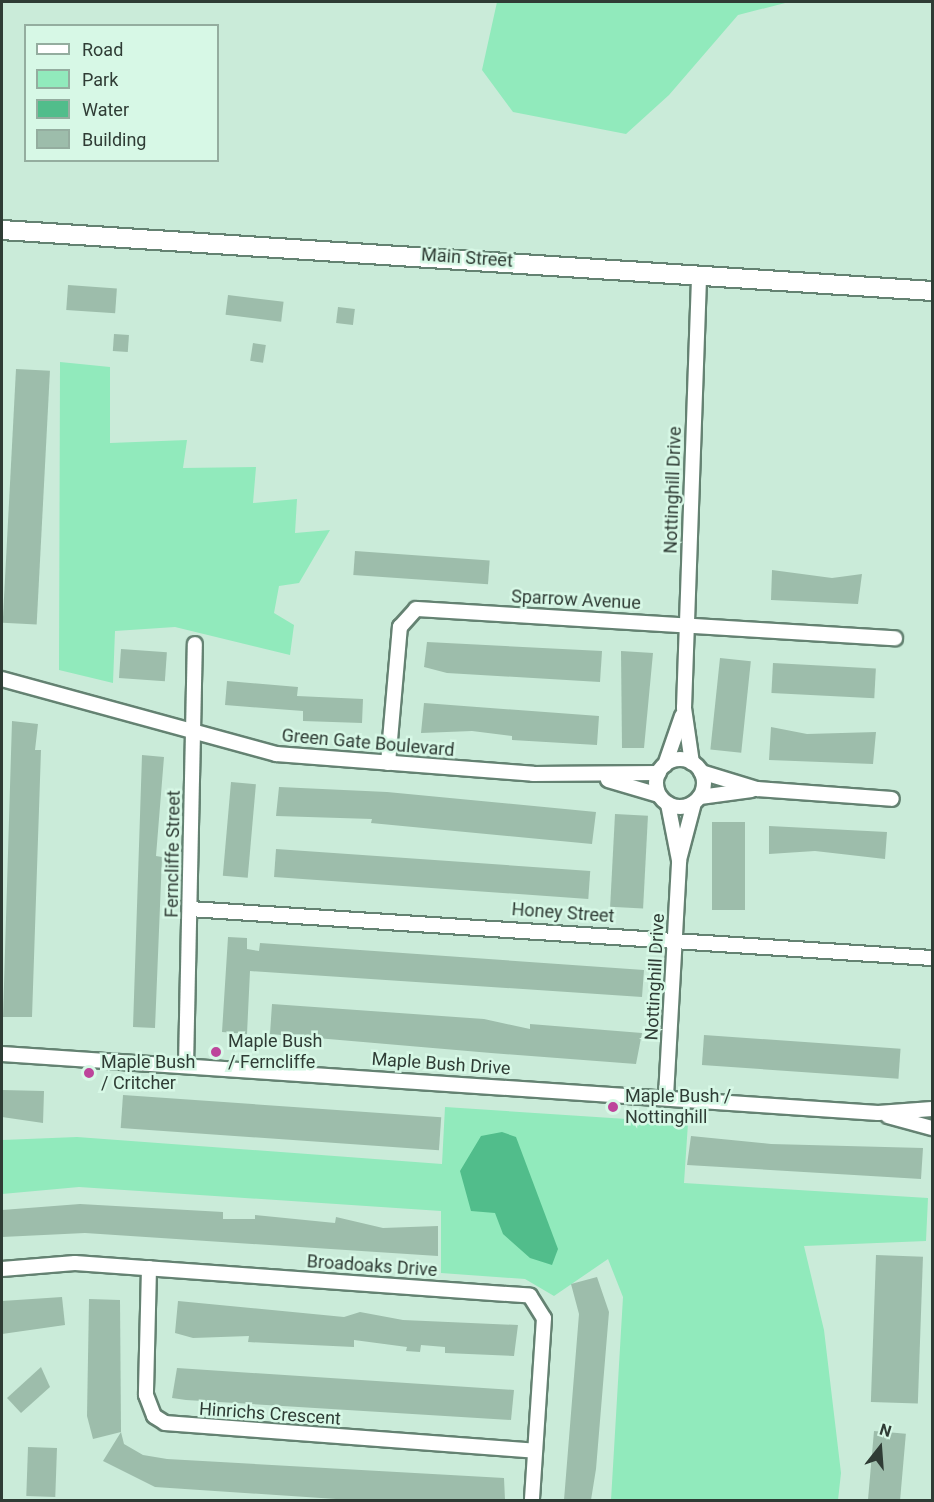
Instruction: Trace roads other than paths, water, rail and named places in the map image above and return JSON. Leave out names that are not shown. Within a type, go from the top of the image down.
[{"type":"main road","name":"Main Street","points":[[2,230],[933,291]]},
{"type":"street","name":"Nottinghill Drive","points":[[666,1096],[680,860],[697,800],[696,767],[684,708],[699,274]]},
{"type":"street","name":"Sparrow Avenue","points":[[388,763],[400,627],[416,609],[895,638]]},
{"type":"street","name":"Ferncliffe Street","points":[[186,1066],[195,644]]},
{"type":"street","name":"Green Gate Boulevard","points":[[2,679],[276,754],[598,777],[662,769],[678,760],[696,767]]},
{"type":"street","name":"Nottinghill Drive","points":[[680,860],[664,799],[662,769],[684,708]]},
{"type":"street","points":[[696,767],[757,789]]},
{"type":"street","name":"Green Gate Boulevard","points":[[598,777],[664,799]]},
{"type":"street","points":[[664,799],[697,800],[757,789],[892,799]]},
{"type":"street","name":"Honey Street","points":[[190,909],[675,939],[933,958]]},
{"type":"street","name":"Maple Bush Drive","points":[[2,1054],[666,1096],[878,1113],[933,1109]]},
{"type":"street","name":"Maple Bush Drive","points":[[878,1113],[933,1128]]},
{"type":"street","name":"Broadoaks Drive","points":[[2,1269],[75,1263],[530,1296],[544,1318],[532,1500]]},
{"type":"street","name":"Hinrichs Crescent","points":[[148,1268],[146,1395],[154,1416],[165,1423],[535,1451]]},
{"type":"water","points":[[502,1132],[516,1137],[558,1249],[552,1265],[530,1258],[503,1234],[495,1213],[471,1211],[460,1171],[481,1136]]},
{"type":"place","name":"Maple Bush / Ferncliffe","points":[[216,1052]]},
{"type":"place","name":"Maple Bush / Critcher","points":[[89,1073]]},
{"type":"place","name":"Maple Bush / Nottinghill","points":[[613,1107]]}]
